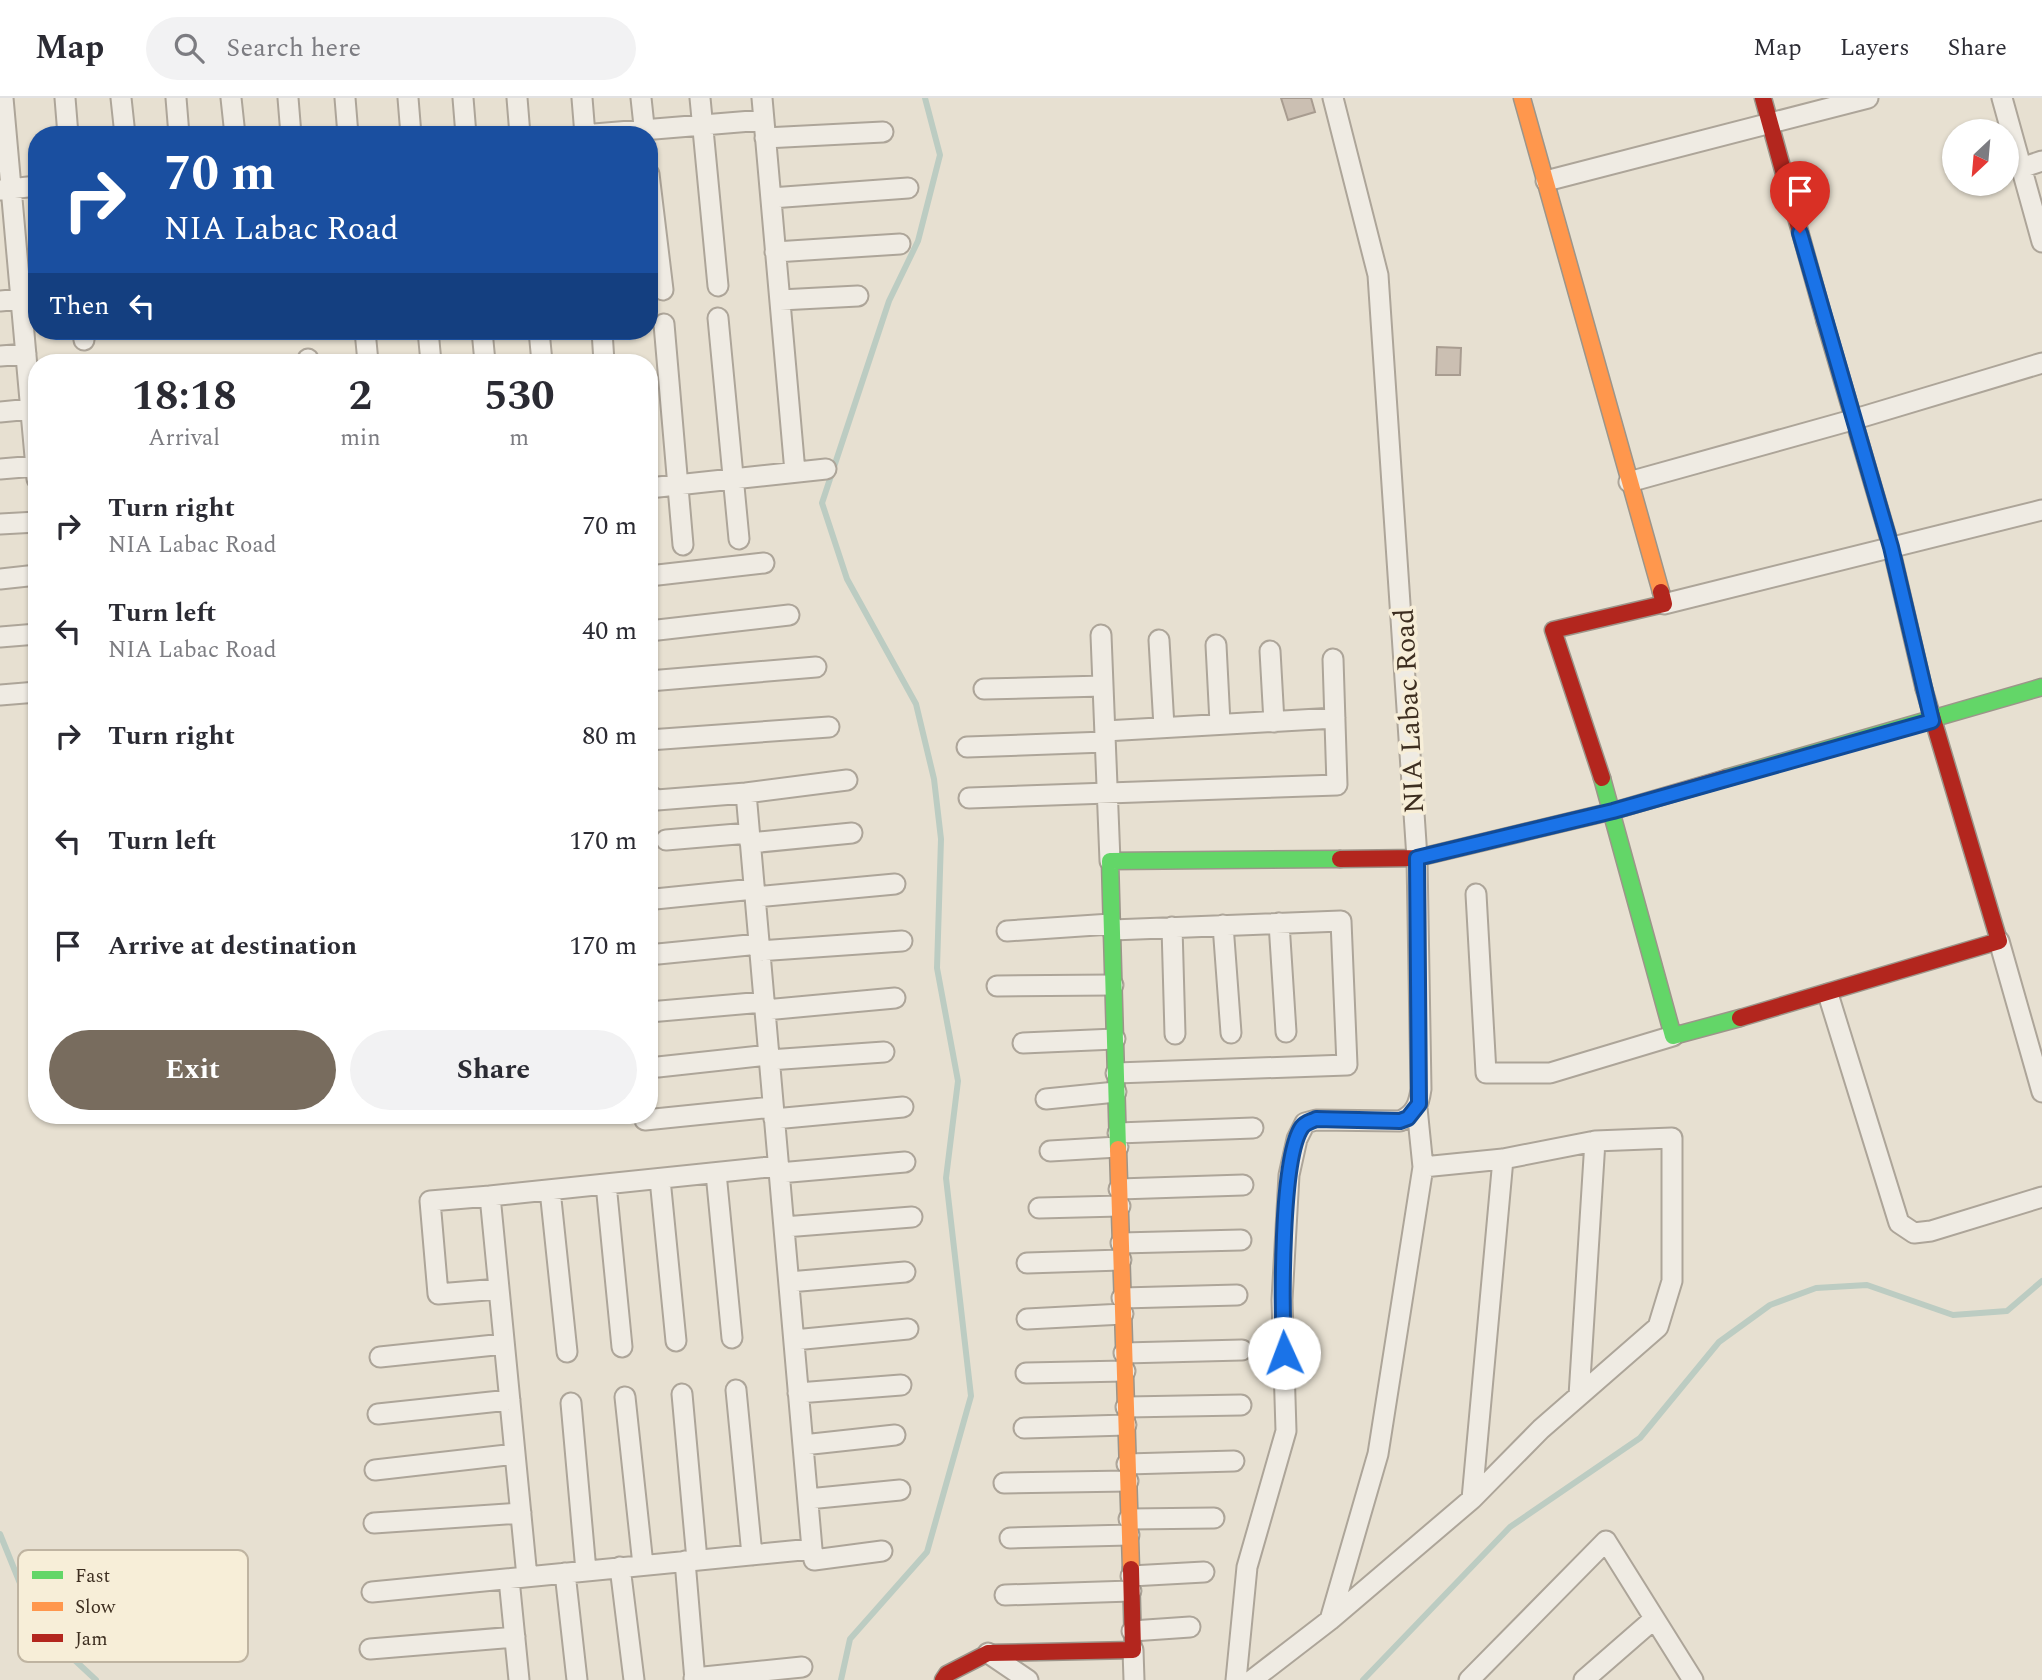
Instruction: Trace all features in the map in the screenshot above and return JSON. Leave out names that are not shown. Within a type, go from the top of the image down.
[{"type":"street","points":[[3,98],[8,250],[21,299],[28,382]]},
{"type":"street","points":[[65,98],[67,126]]},
{"type":"street","points":[[121,98],[124,126]]},
{"type":"street","points":[[176,98],[178,126]]},
{"type":"street","points":[[232,98],[234,126]]},
{"type":"street","points":[[288,98],[290,126]]},
{"type":"street","points":[[345,98],[347,126]]},
{"type":"street","points":[[408,98],[410,126]]},
{"type":"street","points":[[463,98],[465,126]]},
{"type":"street","points":[[517,98],[519,126]]},
{"type":"street","points":[[582,98],[584,126]]},
{"type":"street","points":[[641,98],[643,126]]},
{"type":"street","points":[[700,98],[718,286]]},
{"type":"street","points":[[762,98],[795,472]]},
{"type":"street","name":"NIA Labac Road","points":[[1330,1620],[1378,1454],[1423,1167],[1417,1108],[1421,1089],[1417,858],[1378,275],[1333,98]]},
{"type":"street","points":[[1522,98],[1664,604]]},
{"type":"street","points":[[1762,98],[1852,420],[1891,547],[1932,721],[2042,1092]]},
{"type":"street","points":[[1546,181],[1770,126],[1868,98]]},
{"type":"street","points":[[2001,98],[2042,242]]},
{"type":"street","points":[[658,130],[702,125],[883,132]]},
{"type":"street","points":[[2021,167],[2042,161]]},
{"type":"street","points":[[6,189],[28,187]]},
{"type":"street","points":[[771,198],[908,188]]},
{"type":"street","points":[[775,251],[900,244]]},
{"type":"street","points":[[658,248],[663,289]]},
{"type":"street","points":[[780,300],[858,296]]},
{"type":"street","points":[[0,302],[21,299]]},
{"type":"street","points":[[718,318],[739,539]]},
{"type":"street","points":[[664,324],[683,545]]},
{"type":"street","points":[[0,356],[26,354]]},
{"type":"street","points":[[1629,482],[1852,420],[2042,363]]},
{"type":"street","points":[[0,412],[28,409]]},
{"type":"street","points":[[0,469],[28,472]]},
{"type":"street","points":[[658,487],[826,469]]},
{"type":"street","points":[[1673,1036],[1613,811],[1553,630],[2042,510]]},
{"type":"street","points":[[0,524],[28,522]]},
{"type":"street","points":[[658,575],[764,563]]},
{"type":"street","points":[[0,579],[28,576]]},
{"type":"street","points":[[658,630],[789,615]]},
{"type":"street","points":[[0,637],[28,635]]},
{"type":"street","points":[[1101,635],[1134,1680]]},
{"type":"street","points":[[1159,640],[1164,727]]},
{"type":"street","points":[[1216,645],[1220,723]]},
{"type":"street","points":[[1270,651],[1274,722]]},
{"type":"street","points":[[969,798],[1337,785],[1333,659]]},
{"type":"street","points":[[658,680],[816,667]]},
{"type":"street","points":[[985,689],[1103,686]]},
{"type":"street","points":[[1110,862],[1417,858],[1613,811],[1932,721],[2042,687]]},
{"type":"street","points":[[0,695],[28,693]]},
{"type":"street","points":[[967,747],[1105,736],[1164,727],[1335,718]]},
{"type":"street","points":[[658,739],[829,727]]},
{"type":"street","points":[[658,800],[746,793],[847,780]]},
{"type":"street","points":[[746,793],[812,1549],[814,1560],[882,1551]]},
{"type":"street","points":[[666,840],[852,833]]},
{"type":"street","points":[[658,899],[895,884]]},
{"type":"street","points":[[1476,894],[1486,1073],[1550,1073],[1828,994],[1999,941]]},
{"type":"street","points":[[1007,931],[1341,920],[1347,1065],[1116,1082],[1046,1099]]},
{"type":"street","points":[[1279,923],[1286,1032]]},
{"type":"street","points":[[1223,925],[1231,1033]]},
{"type":"street","points":[[1172,927],[1175,1034]]},
{"type":"street","points":[[658,954],[902,941]]},
{"type":"street","points":[[997,986],[1113,985]]},
{"type":"street","points":[[1828,994],[1899,1223],[1914,1233],[1931,1231],[2042,1196]]},
{"type":"street","points":[[658,1012],[895,998]]},
{"type":"street","points":[[1023,1043],[1115,1039]]},
{"type":"street","points":[[658,1067],[769,1057],[884,1052]]},
{"type":"street","points":[[658,1119],[902,1107]]},
{"type":"street","points":[[1236,1680],[1247,1567],[1286,1431],[1282,1300],[1289,1175],[1297,1139],[1305,1123],[1316,1119],[1400,1121],[1408,1118],[1417,1108]]},
{"type":"street","points":[[1050,1151],[1118,1140],[1253,1128]]},
{"type":"street","points":[[1251,1680],[1330,1620],[1472,1499],[1579,1396],[1658,1327],[1672,1281],[1672,1138],[1595,1141],[1503,1159],[1423,1167]]},
{"type":"street","points":[[1579,1396],[1595,1141]]},
{"type":"street","points":[[1472,1499],[1503,1159]]},
{"type":"street","points":[[499,1289],[438,1294],[430,1201],[716,1173],[905,1162]]},
{"type":"street","points":[[716,1173],[732,1338]]},
{"type":"street","points":[[660,1179],[676,1341]]},
{"type":"street","points":[[606,1184],[622,1347]]},
{"type":"street","points":[[1039,1208],[1243,1185]]},
{"type":"street","points":[[550,1190],[567,1352]]},
{"type":"street","points":[[490,1196],[521,1513],[515,1637],[519,1680]]},
{"type":"street","points":[[784,1227],[912,1217]]},
{"type":"street","points":[[1027,1263],[1241,1240]]},
{"type":"street","points":[[789,1282],[905,1272]]},
{"type":"street","points":[[1027,1319],[1237,1295]]},
{"type":"street","points":[[794,1340],[908,1329]]},
{"type":"street","points":[[380,1357],[504,1345]]},
{"type":"street","points":[[1026,1373],[1242,1350]]},
{"type":"street","points":[[798,1393],[901,1385]]},
{"type":"street","points":[[736,1390],[752,1555]]},
{"type":"street","points":[[682,1394],[694,1679],[802,1667]]},
{"type":"street","points":[[625,1397],[643,1565]]},
{"type":"street","points":[[378,1414],[510,1400]]},
{"type":"street","points":[[571,1403],[586,1571]]},
{"type":"street","points":[[1024,1428],[1241,1405]]},
{"type":"street","points":[[803,1445],[895,1436]]},
{"type":"street","points":[[375,1470],[515,1454]]},
{"type":"street","points":[[1004,1483],[1234,1461]]},
{"type":"street","points":[[808,1499],[900,1490]]},
{"type":"street","points":[[374,1523],[521,1513]]},
{"type":"street","points":[[1010,1538],[1214,1518]]},
{"type":"street","points":[[1469,1680],[1606,1541],[1693,1680]]},
{"type":"street","points":[[372,1592],[812,1549]]},
{"type":"street","points":[[620,1567],[634,1680]]},
{"type":"street","points":[[1004,1594],[1131,1583],[1204,1572]]},
{"type":"street","points":[[565,1573],[577,1680]]},
{"type":"street","points":[[1584,1680],[1654,1619]]},
{"type":"street","points":[[943,1680],[947,1674],[988,1653],[1132,1640],[1191,1627]]},
{"type":"street","points":[[370,1649],[515,1637]]},
{"type":"street","points":[[988,1653],[1028,1680]]},
{"type":"building","points":[[1281,98],[1311,98],[1315,112],[1288,120]]},
{"type":"building","points":[[1437,347],[1461,348],[1460,375],[1436,375]]},
{"type":"waterway","points":[[841,1680],[850,1639],[927,1552],[971,1396],[946,1178],[958,1081],[937,968],[941,839],[934,779],[916,704],[847,579],[822,503],[889,301],[918,241],[940,155],[925,98]]},
{"type":"waterway","points":[[1363,1680],[1510,1527],[1640,1438],[1719,1342],[1770,1305],[1816,1288],[1867,1285],[1953,1315],[2007,1311],[2042,1281]]},
{"type":"waterway","points":[[0,1534],[18,1578]]},
{"type":"waterway","points":[[77,1662],[96,1680]]},
{"type":"traffic: fast","points":[[1726,778],[2042,687]]},
{"type":"traffic: fast","points":[[1602,778],[1673,1036],[1740,1018]]},
{"type":"traffic: fast","points":[[1118,1149],[1110,861],[1340,859]]},
{"type":"traffic: slow","points":[[1522,98],[1661,592]]},
{"type":"traffic: slow","points":[[1825,322],[1891,547],[1924,689]]},
{"type":"traffic: slow","points":[[1118,1149],[1131,1569]]},
{"type":"traffic: jam","points":[[1763,98],[1825,322]]},
{"type":"traffic: jam","points":[[1602,778],[1553,630],[1664,604],[1661,592]]},
{"type":"traffic: jam","points":[[1740,1018],[1999,941],[1924,689]]},
{"type":"traffic: jam","points":[[1340,859],[1417,858],[1613,811],[1726,778]]},
{"type":"traffic: jam","points":[[943,1680],[947,1674],[988,1653],[1133,1650],[1131,1569]]},
{"type":"route","points":[[1284,1353],[1282,1300],[1289,1175],[1300,1130],[1305,1123],[1316,1119],[1400,1121],[1408,1118],[1419,1104],[1421,1089],[1417,858],[1613,811],[1932,721],[1891,547],[1852,420],[1800,233]]}]
